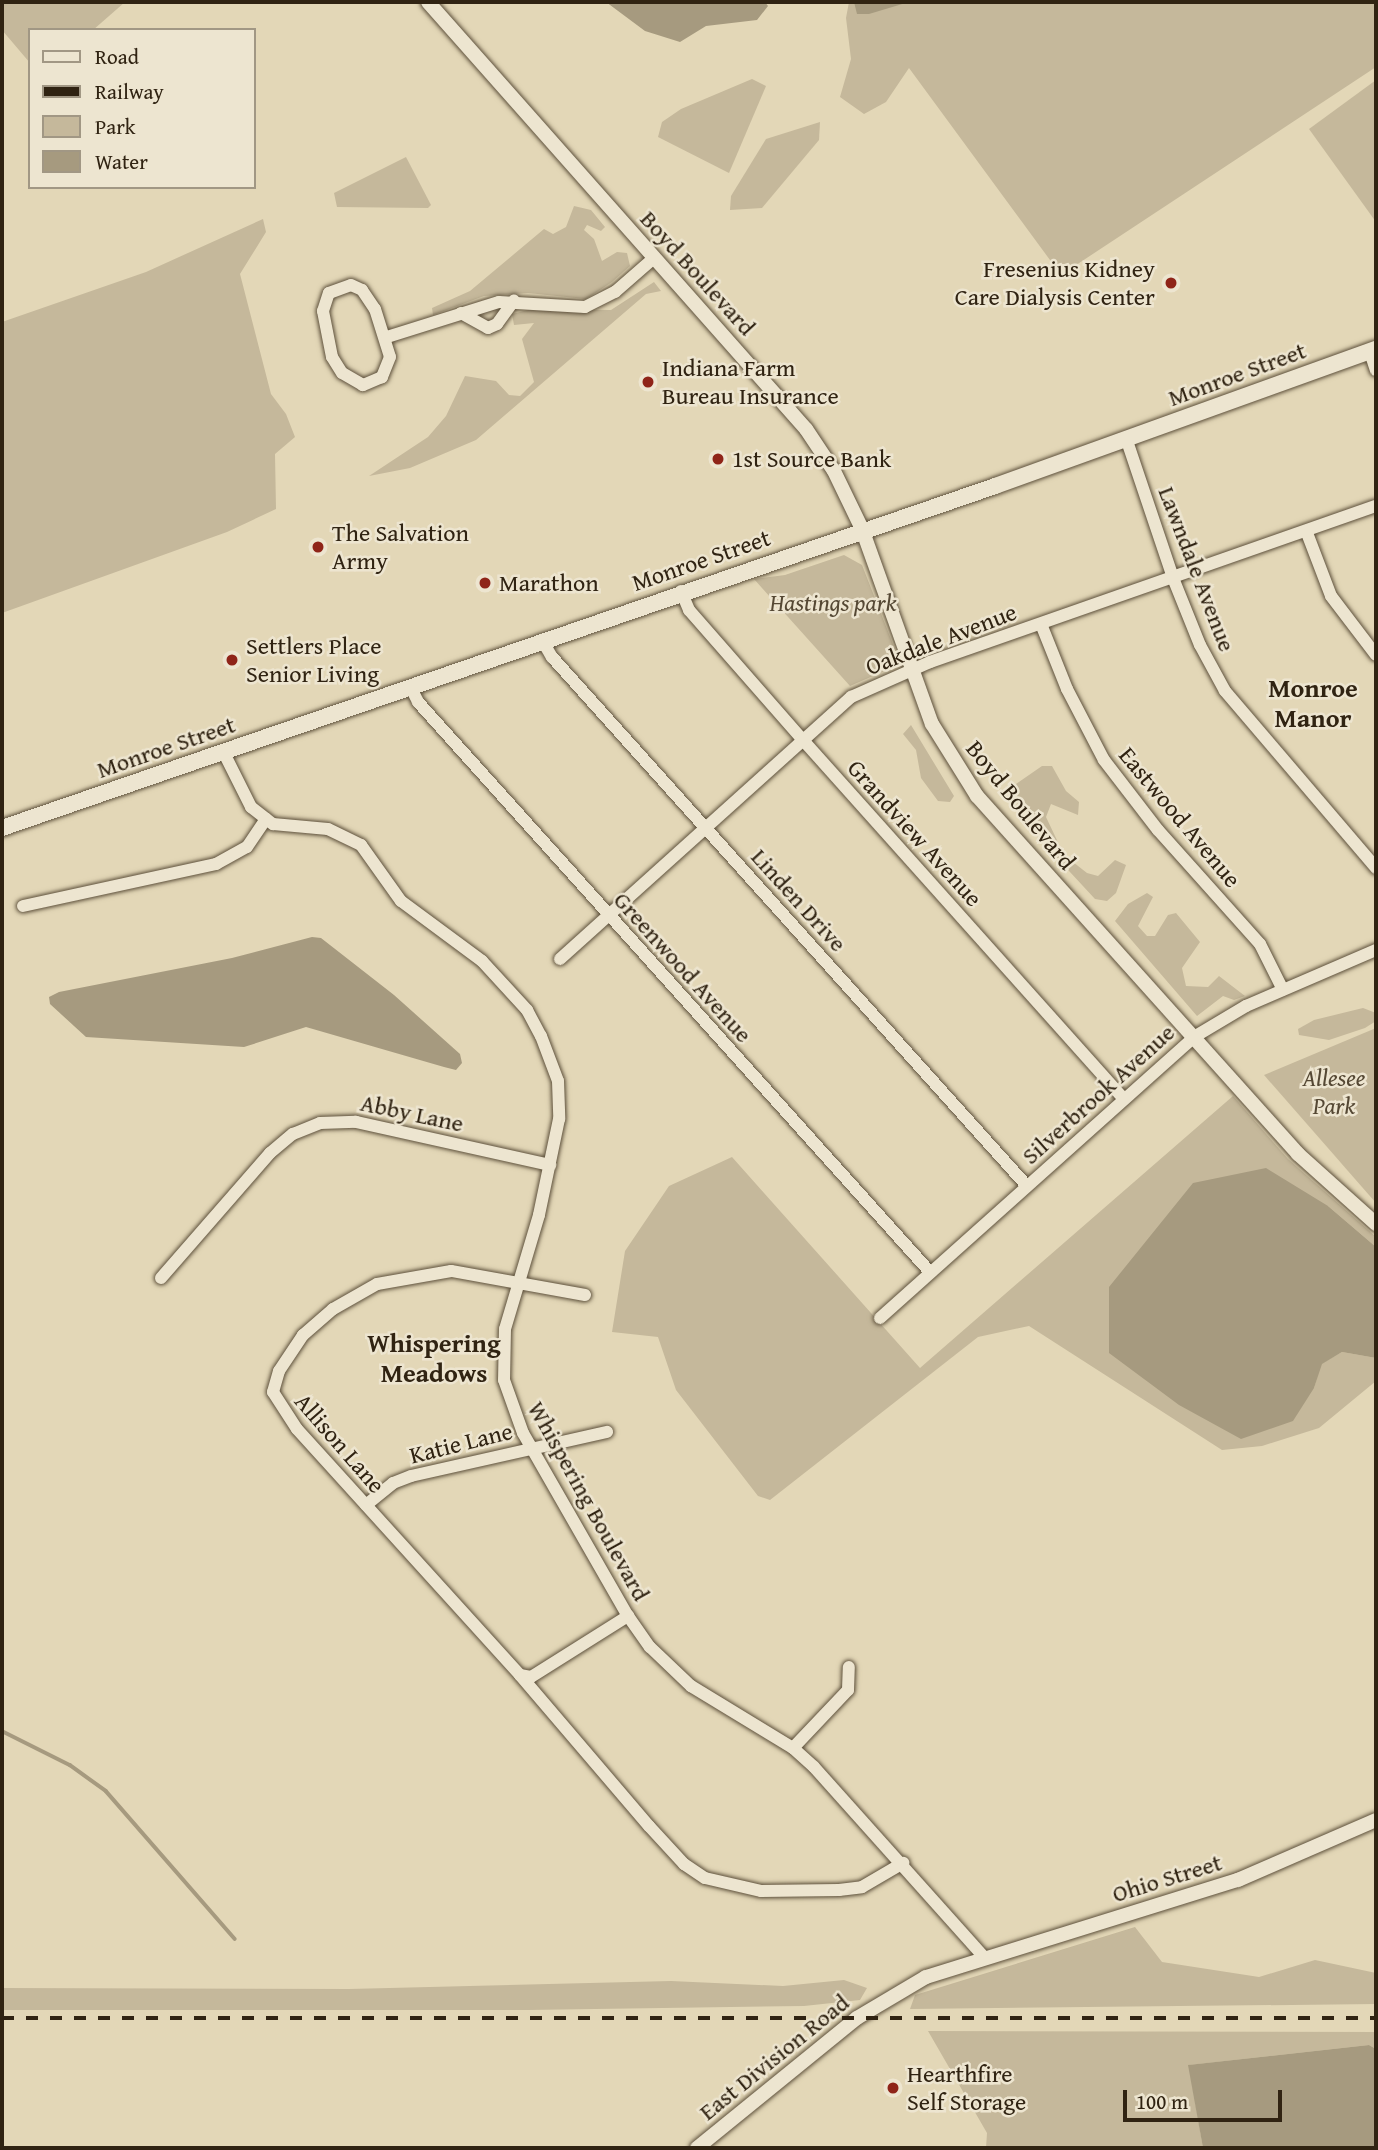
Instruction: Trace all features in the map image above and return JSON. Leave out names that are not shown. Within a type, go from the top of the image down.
[{"type":"main road","name":"Monroe Street","points":[[2,828],[1373,350]]},
{"type":"street","name":"Boyd Boulevard","points":[[428,2],[806,429],[834,471],[862,529],[932,724],[977,796],[1298,1154],[1376,1224]]},
{"type":"street","points":[[387,337],[461,313],[514,301],[585,307],[615,292],[654,258]]},
{"type":"street","points":[[351,285],[362,290],[387,337],[389,365],[382,377],[370,384],[355,384],[332,357],[323,302],[338,286],[351,285]]},
{"type":"street","points":[[461,313],[488,328],[497,324],[514,301]]},
{"type":"street","points":[[1373,350],[1376,370]]},
{"type":"street","name":"Lawndale Avenue","points":[[1126,438],[1174,579],[1200,645],[1225,691],[1376,868]]},
{"type":"street","name":"Oakdale Avenue","points":[[560,959],[802,739],[852,697],[913,670],[1307,533],[1376,506]]},
{"type":"street","points":[[1307,533],[1331,596],[1376,655]]},
{"type":"street","name":"Grandview Avenue","points":[[681,591],[689,610],[1124,1099]]},
{"type":"street","name":"Eastwood Avenue","points":[[1041,624],[1071,699],[1104,760],[1158,831],[1260,944],[1283,990]]},
{"type":"street","name":"Linden Drive","points":[[542,640],[552,657],[1027,1186]]},
{"type":"street","name":"Greenwood Avenue","points":[[410,686],[418,702],[930,1272]]},
{"type":"street","points":[[23,906],[216,864],[247,847],[258,836],[266,819],[251,807],[223,751]]},
{"type":"street","name":"Whispering Boulevard","points":[[266,819],[290,828],[338,832],[361,845],[401,901],[482,961],[527,1010],[558,1081],[559,1119],[502,1360],[512,1410],[628,1616],[650,1647],[691,1686],[793,1748],[903,1863],[983,1956]]},
{"type":"street","name":"Silverbrook Avenue","points":[[880,1318],[1194,1037],[1283,990],[1376,950]]},
{"type":"street","name":"Abby Lane","points":[[161,1278],[270,1153],[293,1134],[320,1123],[356,1122],[550,1165]]},
{"type":"street","name":"Allison Lane","points":[[585,1296],[519,1282],[444,1271],[377,1284],[324,1316],[287,1357],[274,1383],[276,1402],[409,1555],[520,1675],[684,1864],[705,1878],[761,1891],[862,1887],[903,1863]]},
{"type":"street","name":"Katie Lane","points":[[366,1505],[393,1484],[411,1476],[607,1432]]},
{"type":"street","points":[[520,1675],[531,1677],[628,1616]]},
{"type":"street","points":[[793,1748],[848,1690],[849,1667]]},
{"type":"street","name":"Ohio Street","points":[[965,1962],[1238,1880],[1376,1820]]},
{"type":"street","name":"East Division Road","points":[[697,2148],[881,2002],[965,1962]]},
{"type":"green space","points":[[2,2],[125,2],[95,28],[28,28],[28,61],[2,30]]},
{"type":"green space","points":[[849,2],[1376,2],[1376,67],[1061,275],[909,68],[886,102],[864,114],[840,97],[851,59],[846,18]]},
{"type":"green space","points":[[752,79],[766,86],[729,173],[658,137],[662,122],[681,109]]},
{"type":"green space","points":[[1376,80],[1376,222],[1309,129]]},
{"type":"green space","points":[[820,122],[819,140],[762,208],[730,210],[731,196],[766,139]]},
{"type":"green space","points":[[406,157],[431,205],[428,208],[337,207],[334,193]]},
{"type":"green space","points":[[574,206],[591,210],[605,227],[601,231],[587,225],[584,230],[594,239],[602,261],[617,252],[627,253],[630,266],[612,282],[586,299],[528,293],[484,296],[433,315],[432,308],[470,291],[544,229],[553,234],[566,227]]},
{"type":"green space","points":[[263,219],[266,232],[240,274],[271,394],[286,414],[295,437],[275,454],[276,509],[227,532],[2,613],[2,322],[146,272]]},
{"type":"green space","points":[[654,282],[661,291],[646,294],[476,440],[410,468],[369,476],[428,437],[446,416],[465,376],[496,381],[509,395],[520,396],[534,382],[522,339],[534,323],[514,325],[512,314],[532,309],[611,310]]},
{"type":"green space","name":"Hastings park","points":[[844,555],[862,565],[896,652],[896,666],[850,686],[754,579],[785,575]]},
{"type":"green space","points":[[911,725],[954,796],[950,802],[938,801],[921,778],[916,750],[903,734]]},
{"type":"green space","points":[[1042,766],[1052,766],[1066,791],[1079,802],[1078,815],[1051,804],[1046,817],[1064,855],[1087,873],[1098,876],[1115,860],[1126,865],[1116,893],[1107,901],[1095,899],[1019,817],[1016,784]]},
{"type":"green space","points":[[1147,893],[1153,897],[1138,926],[1147,936],[1155,936],[1168,915],[1176,913],[1200,942],[1182,968],[1186,986],[1208,987],[1219,976],[1245,996],[1234,1000],[1223,996],[1197,1016],[1115,921],[1128,904]]},
{"type":"green space","points":[[1363,1008],[1376,1013],[1376,1021],[1365,1028],[1329,1040],[1299,1035],[1298,1029],[1314,1020]]},
{"type":"green space","name":"Allesee Park","points":[[1376,1028],[1376,1203],[1264,1075]]},
{"type":"green space","points":[[1233,1096],[1288,1159],[1376,1237],[1376,1247],[1328,1206],[1314,1388],[1321,1364],[1342,1352],[1376,1358],[1376,1381],[1319,1428],[1262,1446],[1222,1450],[1029,1326],[978,1337],[770,1500],[758,1496],[676,1390],[658,1337],[612,1332],[625,1251],[669,1186],[732,1157],[920,1368]]},
{"type":"green space","points":[[1135,1927],[1162,1962],[1259,1977],[1315,1960],[1376,1973],[1376,2004],[910,2009],[915,1995]]},
{"type":"green space","points":[[844,1980],[867,1988],[860,2000],[804,2006],[528,2010],[2,2010],[2,1988],[349,1989],[671,1981],[783,1986]]},
{"type":"green space","points":[[928,2031],[1376,2032],[1376,2049],[1369,2045],[1189,2065],[1203,2148],[986,2148],[987,2133]]},
{"type":"water","points":[[606,2],[765,2],[768,6],[757,20],[706,26],[680,42],[645,31]]},
{"type":"water","points":[[854,2],[909,2],[869,14],[857,14]]},
{"type":"water","points":[[312,937],[321,938],[394,995],[460,1054],[462,1063],[456,1070],[306,1027],[244,1047],[86,1037],[50,1004],[49,997],[59,992],[232,958]]},
{"type":"water","points":[[1266,1168],[1328,1206],[1376,1247],[1376,1358],[1342,1352],[1322,1364],[1314,1388],[1293,1421],[1241,1439],[1179,1405],[1109,1353],[1109,1287],[1193,1183]]},
{"type":"water","points":[[1369,2045],[1376,2049],[1376,2148],[1203,2148],[1188,2065]]},
{"type":"waterway","points":[[2,1731],[70,1765],[106,1791],[235,1939]]},
{"type":"railway","points":[[2,2018],[1376,2018]]},
{"type":"place","name":"Fresenius Kidney Care Dialysis Center","points":[[1171,283]]},
{"type":"place","name":"Indiana Farm Bureau Insurance","points":[[648,382]]},
{"type":"place","name":"1st Source Bank","points":[[718,459]]},
{"type":"place","name":"The Salvation Army","points":[[318,547]]},
{"type":"place","name":"Marathon","points":[[485,583]]},
{"type":"place","name":"Settlers Place Senior Living","points":[[232,660]]},
{"type":"place","name":"Hearthfire Self Storage","points":[[893,2088]]},
{"type":"district","name":"Monroe Manor","points":[[1313,703]]},
{"type":"district","name":"Whispering Meadows","points":[[434,1358]]}]
